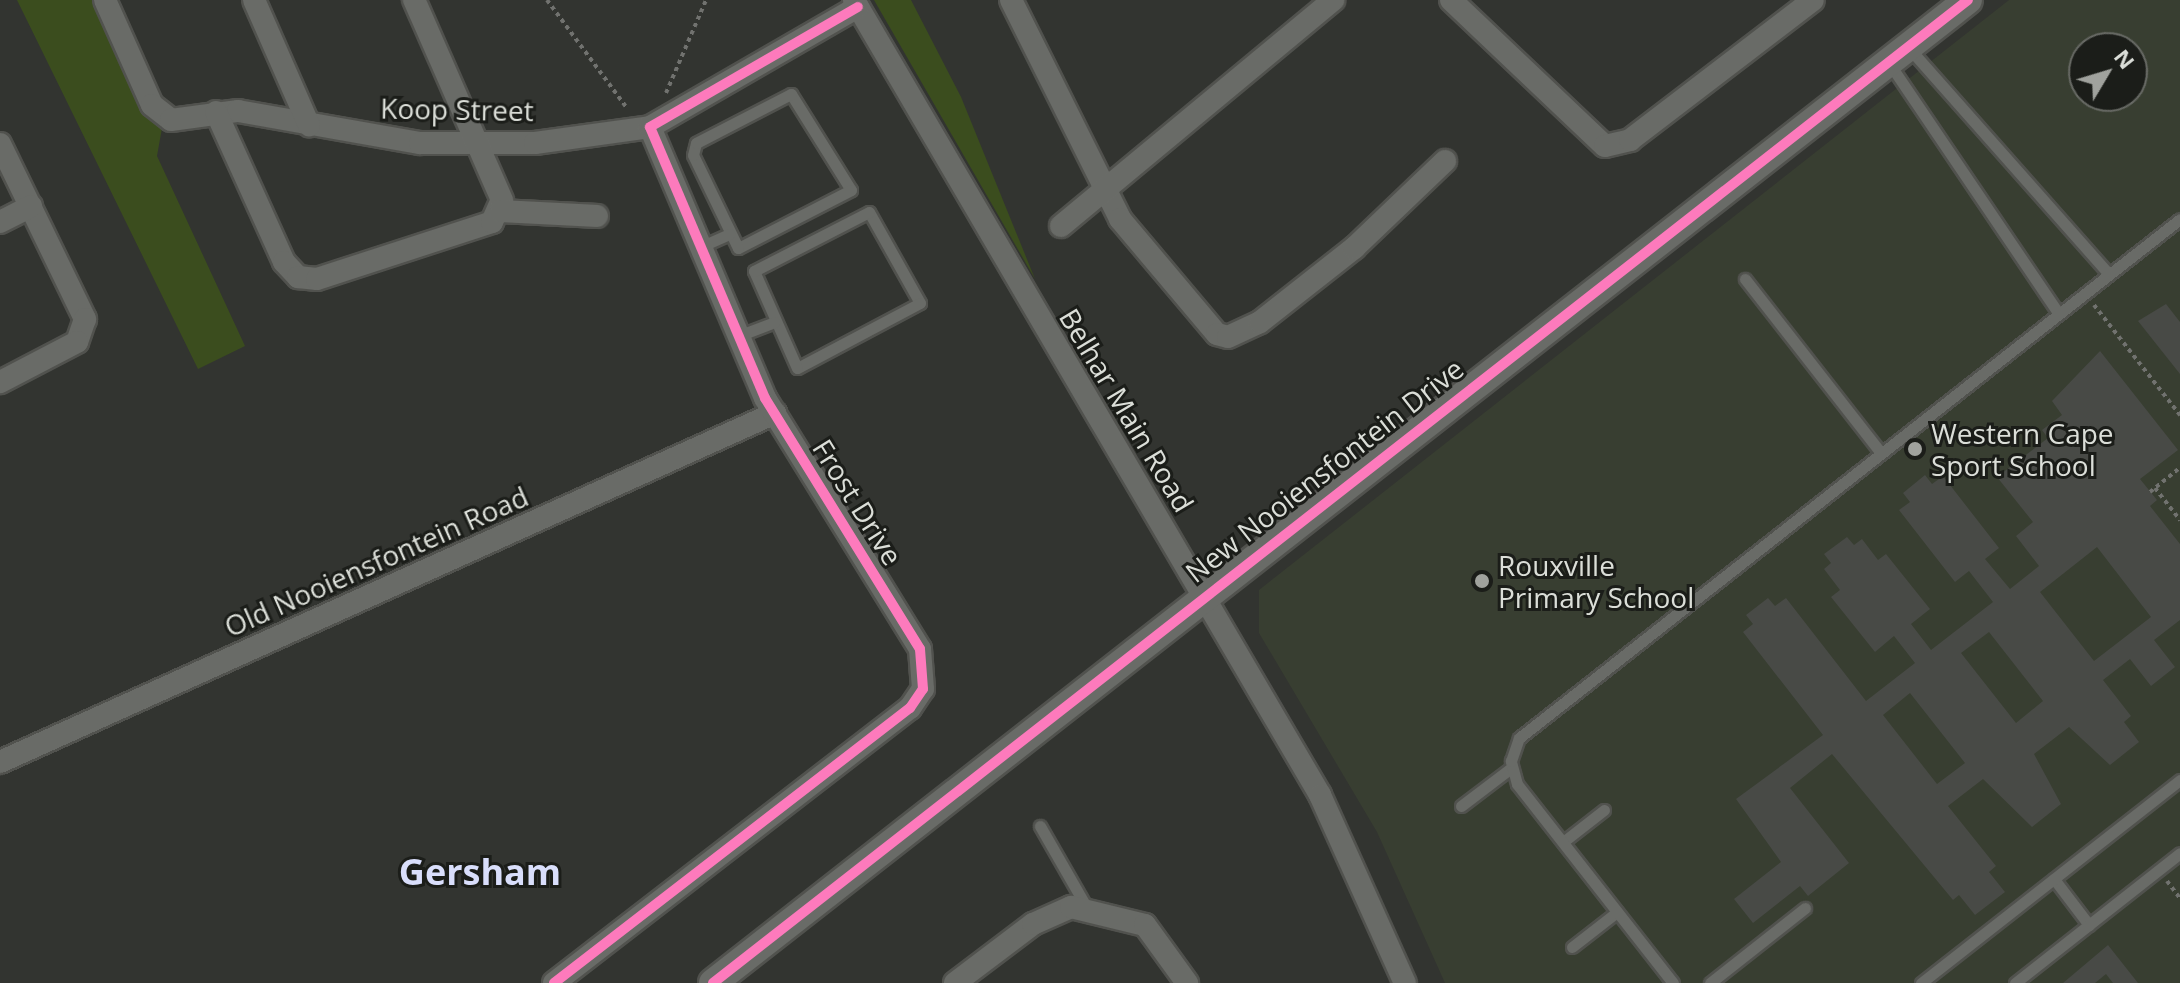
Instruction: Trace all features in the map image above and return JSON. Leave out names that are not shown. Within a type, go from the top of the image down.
[{"type":"street","points":[[105,0],[160,115],[177,121],[216,112],[284,262],[304,279],[466,231],[501,211],[597,216]]},
{"type":"street","points":[[254,0],[309,125]]},
{"type":"street","points":[[414,0],[479,144],[501,211]]},
{"type":"street","points":[[1011,0],[1105,191],[1203,322],[1228,337],[1260,322],[1354,248],[1445,161]]},
{"type":"street","points":[[1061,226],[1333,0]]},
{"type":"street","points":[[1451,0],[1605,146],[1630,140],[1813,0]]},
{"type":"street","name":"New Nooiensfontein Drive","points":[[713,983],[1202,595],[1968,0]]},
{"type":"street","points":[[649,125],[856,4]]},
{"type":"street","name":"Belhar Main Road","points":[[856,4],[1353,859],[1405,983]]},
{"type":"street","name":"Koop Street","points":[[216,112],[405,142],[479,144],[649,125]]},
{"type":"street","name":"Frost Drive","points":[[554,983],[910,708],[923,689],[920,649],[775,413],[699,247],[649,125]]},
{"type":"street","points":[[0,144],[85,327],[69,347],[0,382]]},
{"type":"street","points":[[0,222],[31,206]]},
{"type":"street","name":"Old Nooiensfontein Road","points":[[0,762],[775,413]]},
{"type":"street","points":[[955,983],[1033,924],[1087,908],[1145,925],[1187,983]]},
{"type":"lane","points":[[1898,55],[2109,274]]},
{"type":"lane","points":[[1898,55],[2059,314]]},
{"type":"lane","points":[[791,94],[851,190],[742,248],[729,234],[693,155],[696,143],[791,94]]},
{"type":"lane","points":[[869,212],[919,298],[918,306],[801,369],[774,322],[754,271],[869,212]]},
{"type":"lane","points":[[1461,806],[1511,768],[1526,730],[2180,219]]},
{"type":"lane","points":[[699,247],[729,234]]},
{"type":"lane","points":[[1745,279],[1881,453]]},
{"type":"lane","points":[[738,336],[774,322]]},
{"type":"lane","points":[[1511,768],[1563,842],[1673,983]]},
{"type":"lane","points":[[1921,983],[2180,780]]},
{"type":"lane","points":[[1563,842],[1604,810]]},
{"type":"lane","points":[[1040,826],[1087,908]]},
{"type":"lane","points":[[2015,983],[2180,853]]},
{"type":"lane","points":[[2054,879],[2089,925]]},
{"type":"lane","points":[[1710,983],[1805,908]]},
{"type":"lane","points":[[1572,947],[1617,912]]},
{"type":"path","points":[[547,0],[649,125],[664,98],[706,0]]},
{"type":"path","points":[[2085,293],[2180,415]]},
{"type":"path","points":[[2180,468],[2153,490],[2180,520]]},
{"type":"shaded area","name":"Western Cape Sport School","points":[[2009,0],[2180,0],[2180,983],[1445,983],[1377,832],[1259,633],[1259,590]]},
{"type":"green space","points":[[17,0],[96,0],[150,117],[162,128],[157,156],[245,346],[198,369]]},
{"type":"green space","points":[[874,0],[911,0],[961,97],[1035,279]]},
{"type":"building","points":[[2166,304],[2180,322],[2180,374],[2138,321]]},
{"type":"building","points":[[2100,351],[2178,450],[2140,479],[2157,500],[2150,506],[2180,544],[2180,620],[2154,640],[2175,667],[2151,686],[2130,659],[2103,680],[2131,716],[2124,722],[2139,742],[2110,765],[2069,727],[2034,754],[2061,804],[2032,827],[1983,779],[1948,806],[1996,866],[1989,872],[2005,892],[1975,915],[1959,895],[1953,900],[1832,754],[1790,788],[1849,863],[1808,896],[1800,886],[1753,923],[1734,899],[1781,862],[1736,799],[1823,735],[1743,632],[1753,624],[1746,615],[1768,598],[1775,606],[1786,598],[1866,701],[1915,663],[1894,636],[1875,652],[1831,597],[1840,590],[1824,569],[1831,563],[1824,554],[1847,537],[1854,545],[1862,539],[1878,560],[1886,554],[1930,609],[1911,624],[1931,650],[1993,602],[1969,571],[1955,582],[1899,510],[1910,502],[1903,493],[1925,475],[1932,484],[1943,476],[1999,548],[1985,559],[2010,589],[2039,566],[2016,536],[2033,522],[1997,477],[2048,438],[2042,430],[2062,415],[2052,401]],"holes":[[[2097,547],[2151,617],[2094,661],[2040,592]],[[1989,632],[2043,701],[2016,723],[1961,653]],[[1910,693],[1965,763],[1937,784],[1883,715]]]},
{"type":"building","points":[[2108,945],[2138,983],[2113,983],[2106,974],[2095,983],[2063,983]]},
{"type":"cycle path","points":[[713,983],[1968,0]]},
{"type":"cycle path","points":[[554,983],[910,708],[923,689],[920,649],[765,398],[650,127],[858,7]]},
{"type":"place","name":"Western Cape Sport School","points":[[1915,449]]},
{"type":"place","name":"Rouxville Primary School","points":[[1482,581]]},
{"type":"district","name":"Gersham","points":[[480,872]]}]
